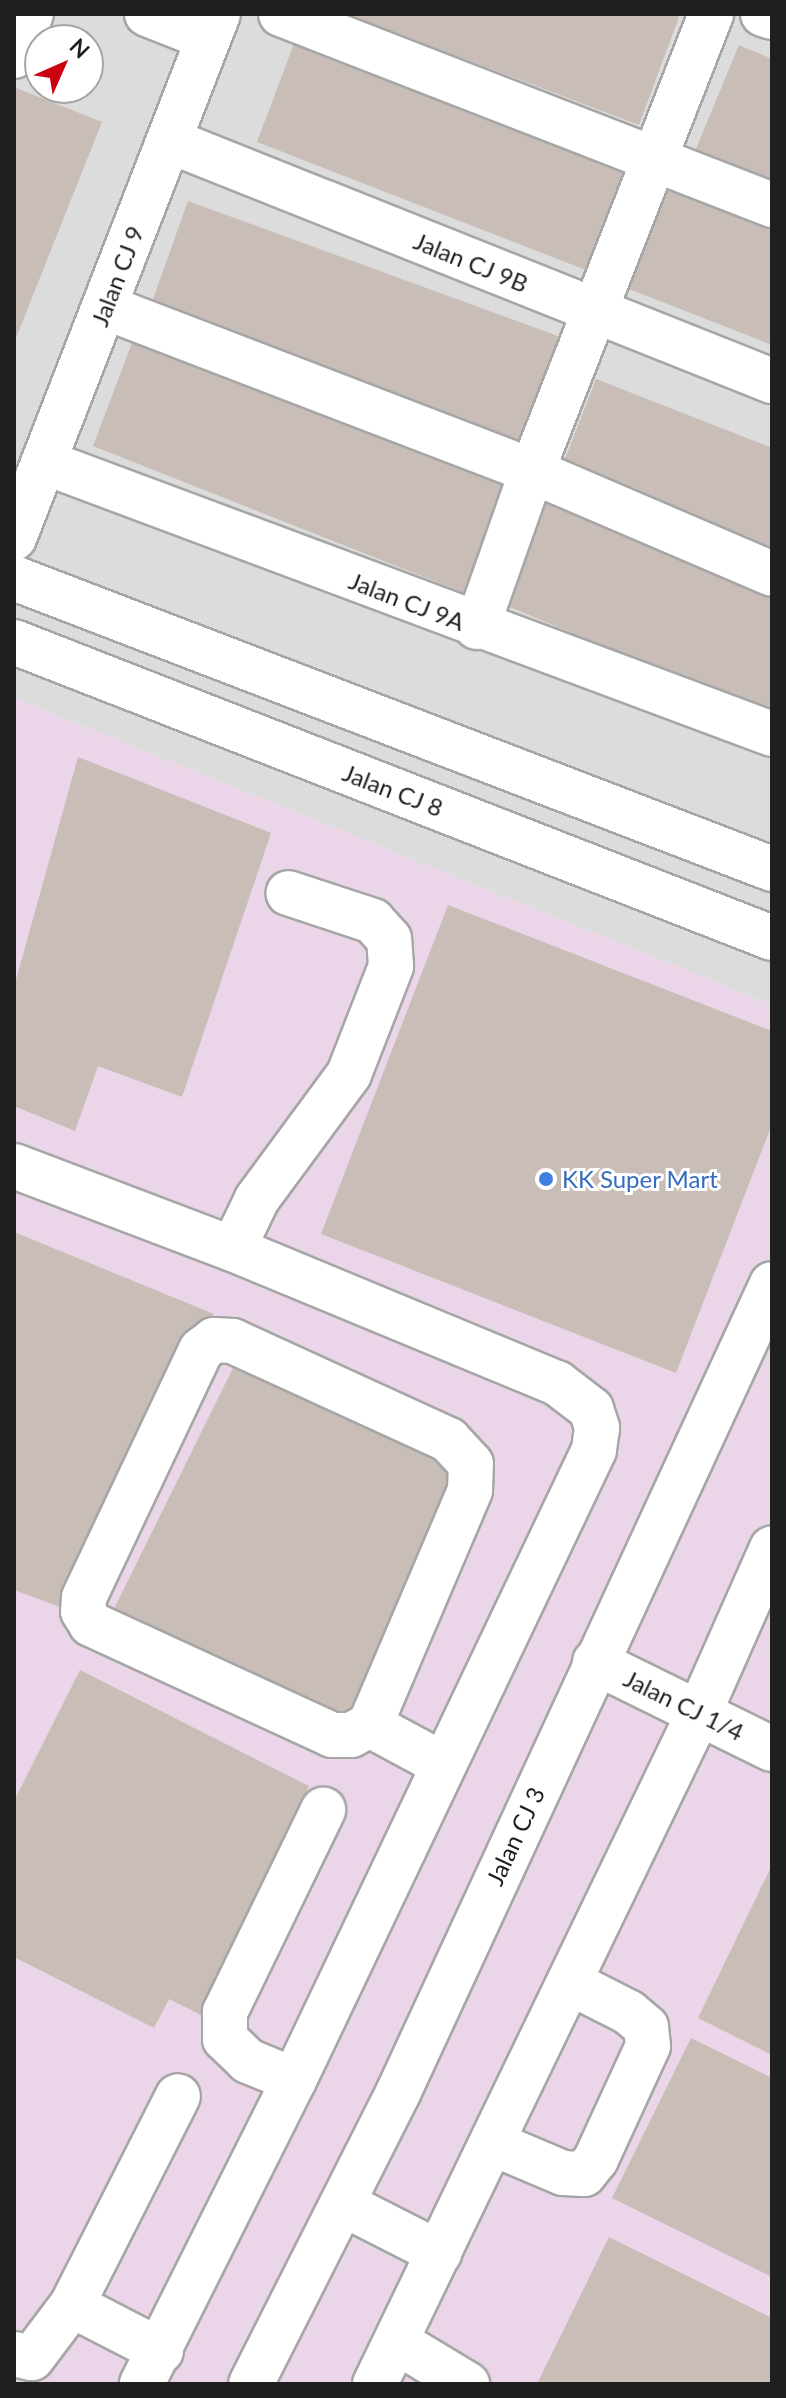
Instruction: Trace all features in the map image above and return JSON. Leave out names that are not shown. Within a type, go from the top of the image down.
[{"type":"street","points":[[14,56],[31,14]]},
{"type":"street","points":[[147,14],[213,26]]},
{"type":"street","points":[[281,14],[772,205]]},
{"type":"street","points":[[477,627],[532,471],[711,14]]},
{"type":"street","points":[[763,14],[772,17]]},
{"type":"street","name":"Jalan CJ 9","points":[[14,538],[213,26]]},
{"type":"street","name":"Jalan CJ 9B","points":[[170,141],[772,381]]},
{"type":"street","points":[[105,307],[532,471],[772,574]]},
{"type":"street","name":"Jalan CJ 9A","points":[[44,462],[477,627],[772,734]]},
{"type":"street","points":[[14,578],[772,869]]},
{"type":"street","name":"Jalan CJ 8","points":[[14,642],[769,939]]},
{"type":"street","points":[[233,1249],[257,1199],[349,1074],[391,966],[389,939],[373,921],[288,893]]},
{"type":"street","points":[[14,1166],[233,1249],[557,1383],[591,1409],[597,1428],[594,1450],[294,2080],[152,2368],[72,2305]]},
{"type":"street","name":"Jalan CJ 3","points":[[251,2384],[343,2204],[772,1284]]},
{"type":"street","points":[[214,1340],[233,1341],[449,1440],[471,1464],[470,1490],[370,1725],[351,1735],[332,1735],[91,1624],[83,1611],[84,1598],[201,1350],[214,1340]]},
{"type":"street","points":[[375,2384],[699,1713],[772,1548]]},
{"type":"street","name":"Jalan CJ 1/4","points":[[595,1662],[772,1749]]},
{"type":"street","points":[[370,1725],[442,1764]]},
{"type":"street","points":[[294,2080],[248,2061],[225,2039],[225,2012],[323,1810]]},
{"type":"street","points":[[492,2143],[563,2173],[584,2174],[596,2159],[648,2046],[646,2027],[628,2012],[569,1982]]},
{"type":"street","points":[[14,2354],[32,2358],[72,2305],[178,2096]]},
{"type":"street","points":[[343,2204],[439,2253]]},
{"type":"street","points":[[397,2342],[467,2384]]},
{"type":"shaded area","points":[[14,14],[772,14],[772,1005],[14,698]]},
{"type":"shaded area","points":[[14,698],[772,1005],[772,2384],[14,2384]]},
{"type":"building","points":[[346,14],[671,14],[679,17],[639,125]]},
{"type":"building","points":[[301,25],[635,155],[591,272],[257,142]]},
{"type":"building","points":[[739,45],[772,59],[772,183],[695,151]]},
{"type":"building","points":[[14,87],[24,91],[24,104],[57,104],[102,122],[14,343]]},
{"type":"building","points":[[669,170],[772,210],[772,345],[624,287]]},
{"type":"building","points":[[188,201],[569,340],[529,452],[148,313]]},
{"type":"building","points":[[138,327],[513,475],[467,594],[93,446]]},
{"type":"building","points":[[596,379],[772,448],[772,557],[559,474]]},
{"type":"building","points":[[548,485],[772,579],[772,717],[500,603]]},
{"type":"building","points":[[78,757],[271,833],[182,1097],[98,1066],[75,1131],[14,1106],[14,987]]},
{"type":"building","name":"KK Super Mart","points":[[448,905],[772,1031],[772,1124],[676,1373],[321,1234]]},
{"type":"building","points":[[14,1232],[214,1314],[68,1610],[14,1590]]},
{"type":"building","points":[[237,1360],[470,1476],[345,1731],[111,1615]]},
{"type":"building","points":[[80,1670],[309,1786],[261,1882],[276,1889],[211,2020],[169,1999],[154,2028],[14,1957],[14,1801]]},
{"type":"building","points":[[772,1865],[772,2055],[698,2018]]},
{"type":"building","points":[[691,2038],[772,2078],[772,2277],[612,2198]]},
{"type":"building","points":[[609,2237],[772,2318],[772,2384],[537,2384]]},
{"type":"place","name":"KK Super Mart","points":[[546,1179]]}]
